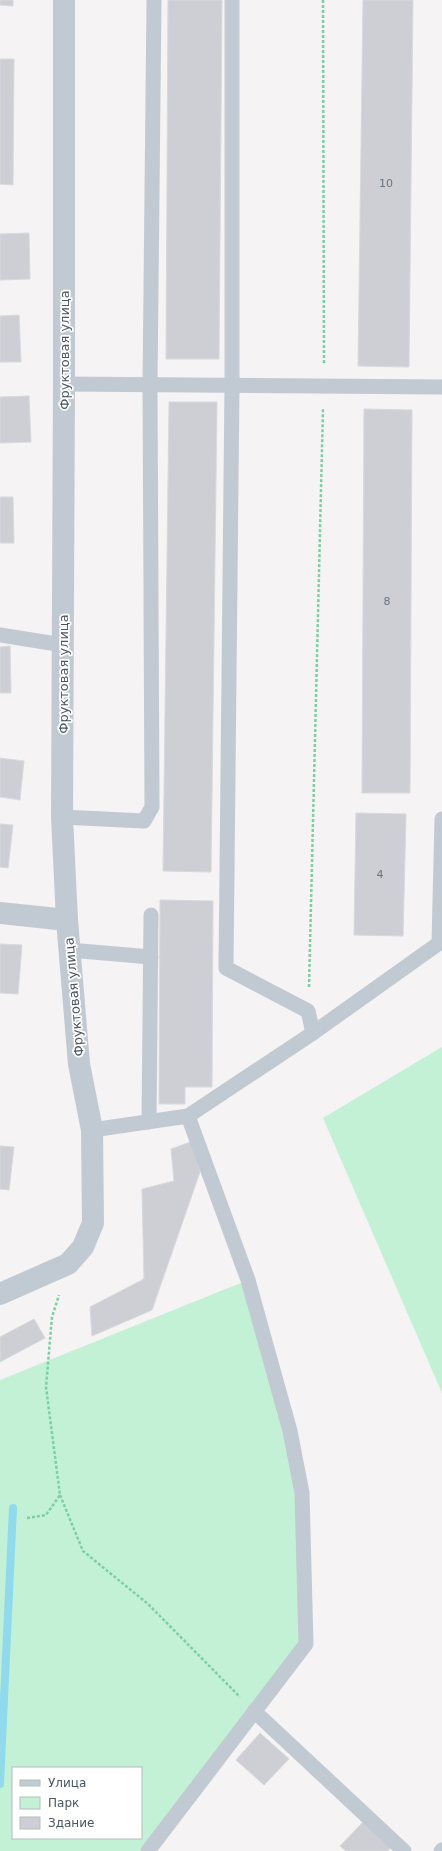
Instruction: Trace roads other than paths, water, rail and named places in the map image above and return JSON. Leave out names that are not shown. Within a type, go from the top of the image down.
[{"type":"street","name":"Фруктовая улица","points":[[0,1294],[68,1264],[84,1247],[93,1224],[92,1130],[79,1064],[69,950],[62,816],[64,0]]},
{"type":"street","points":[[0,913],[67,920]]},
{"type":"lane","points":[[62,816],[144,821],[152,807],[150,385],[154,0]]},
{"type":"lane","points":[[232,0],[232,385],[226,968],[308,1011],[312,1033]]},
{"type":"lane","points":[[64,384],[442,387]]},
{"type":"lane","points":[[0,635],[63,645]]},
{"type":"lane","points":[[92,1130],[188,1116],[312,1033],[441,942],[442,819]]},
{"type":"lane","points":[[149,1122],[151,915]]},
{"type":"lane","points":[[69,950],[150,957]]},
{"type":"lane","points":[[148,1851],[306,1644],[302,1493],[290,1431],[248,1280],[188,1116]]},
{"type":"lane","points":[[254,1711],[404,1851]]},
{"type":"waterway","points":[[0,1784],[13,1508]]}]
